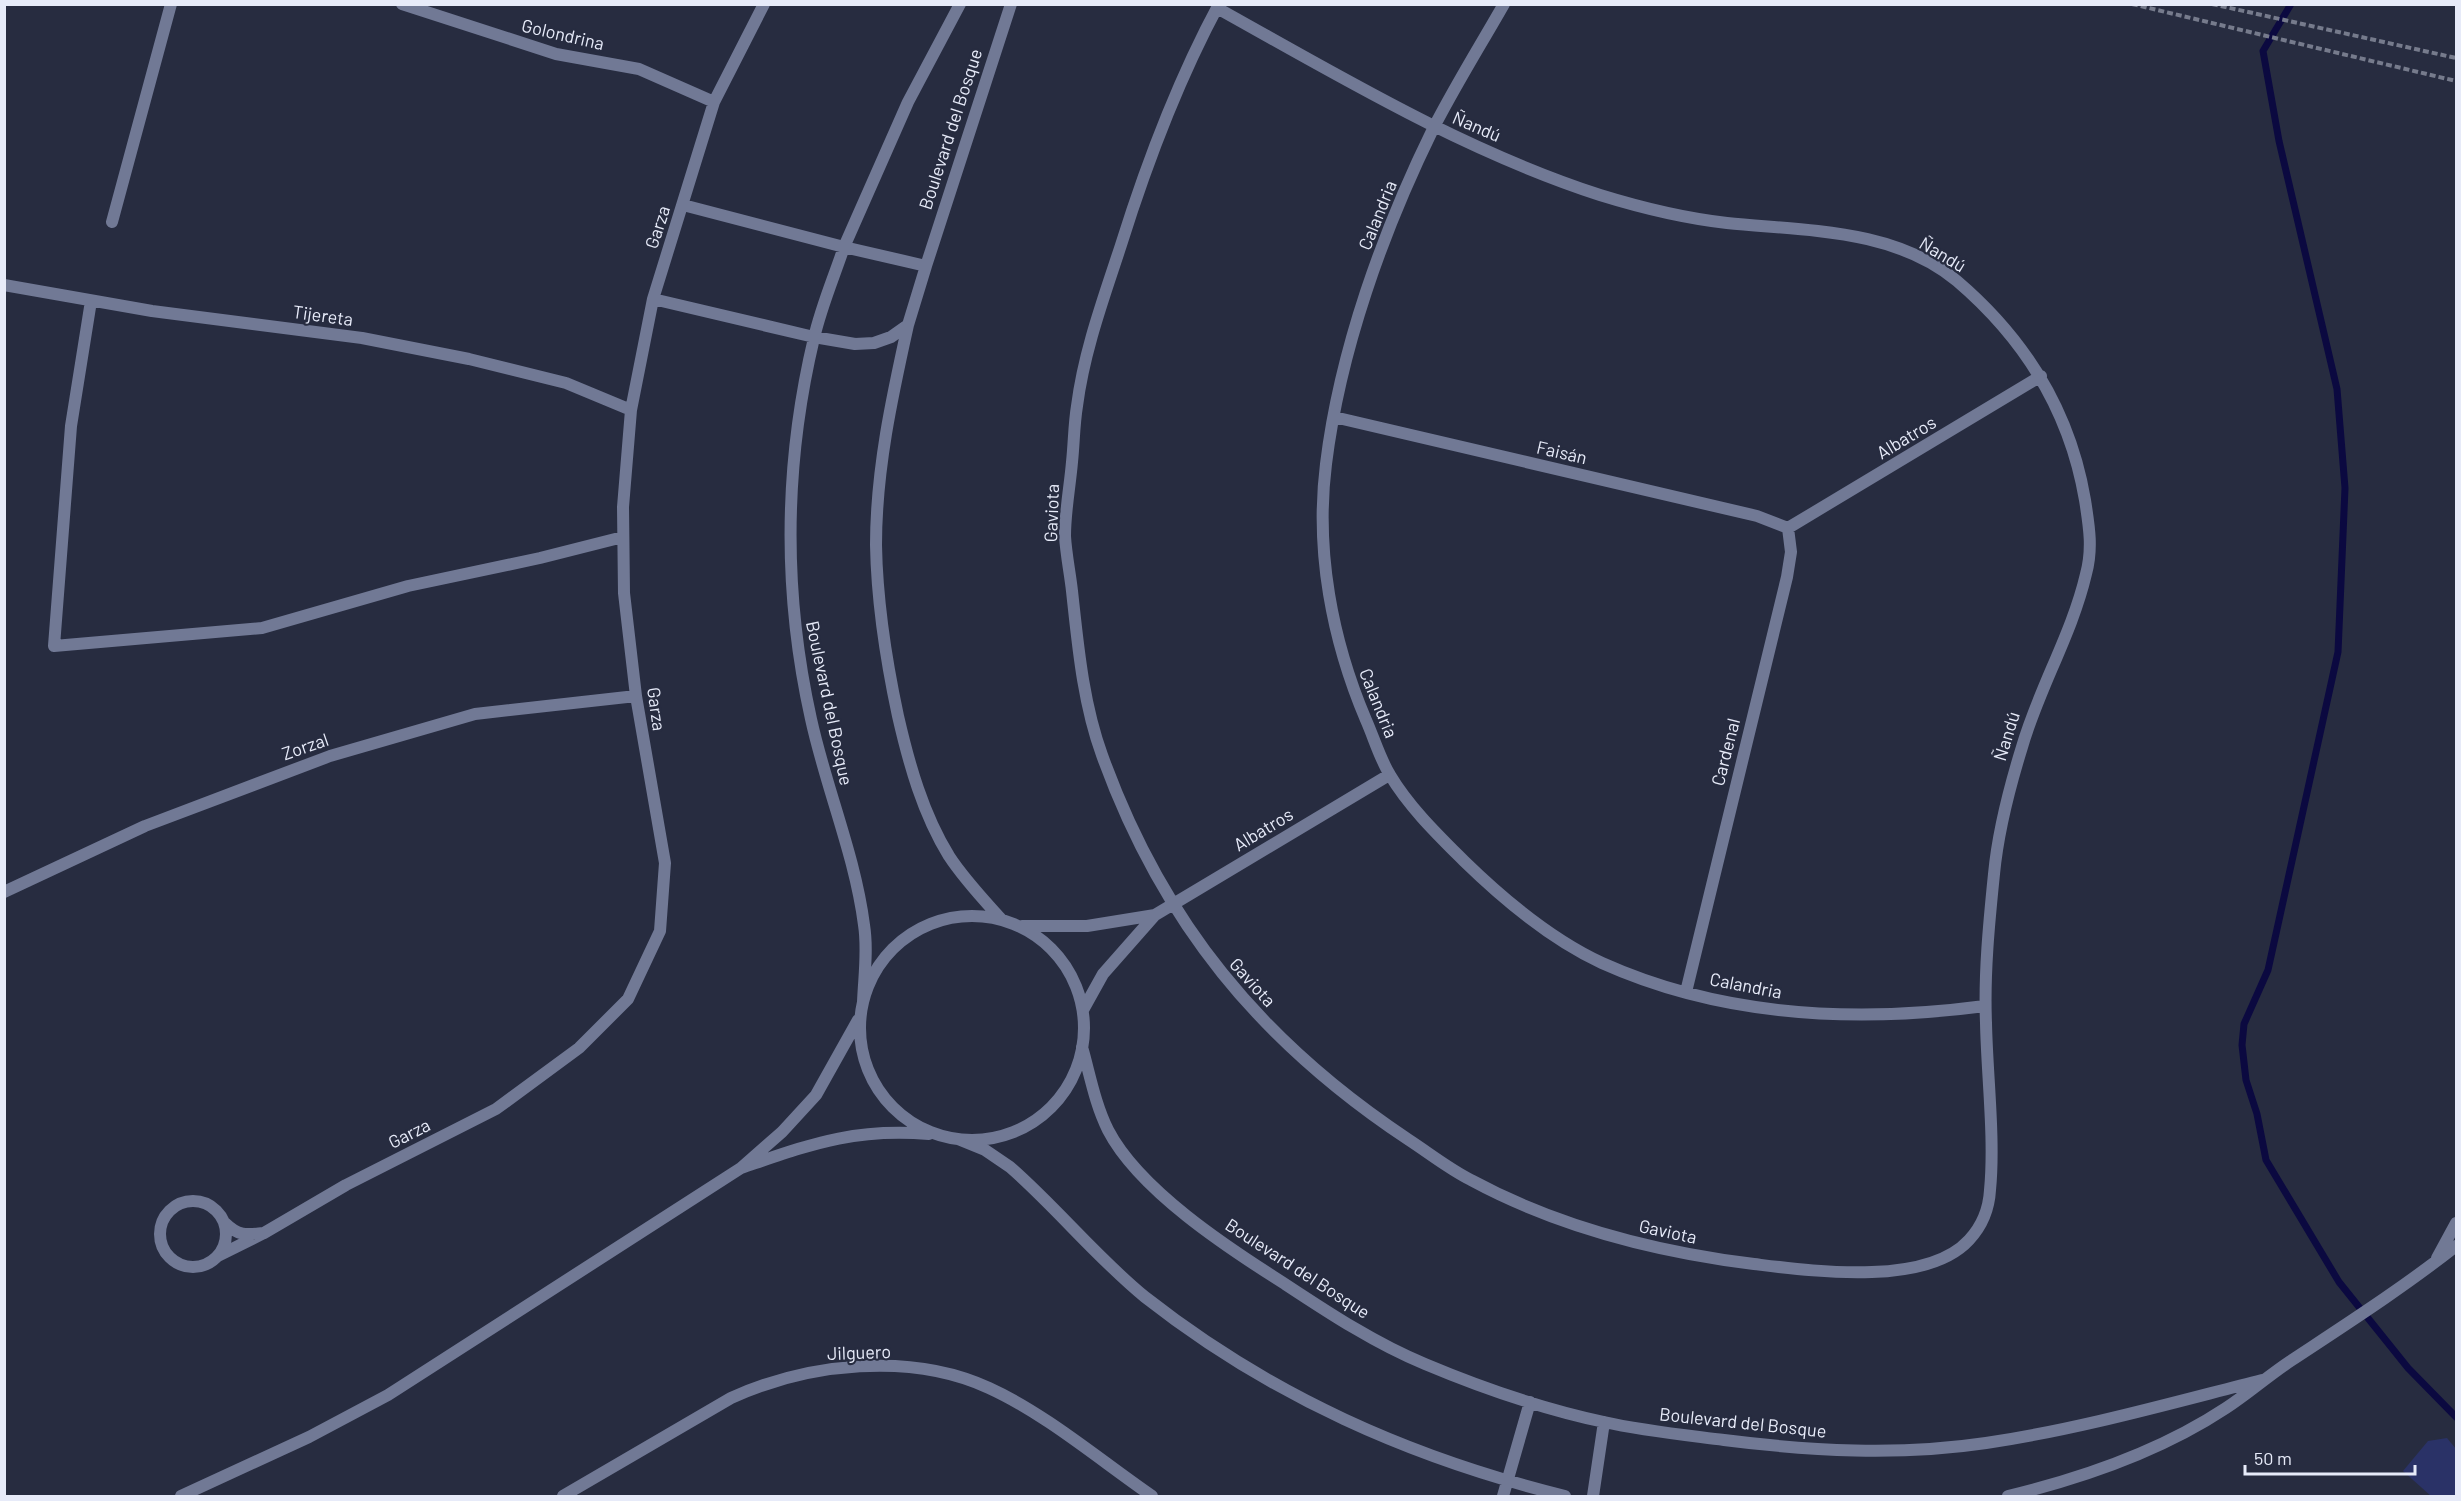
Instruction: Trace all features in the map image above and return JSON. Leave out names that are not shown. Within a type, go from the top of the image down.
[{"type":"street","points":[[112,222],[171,4]]},
{"type":"street","name":"Golondrina","points":[[402,4],[556,54],[639,69],[714,102]]},
{"type":"street","name":"Garza","points":[[217,1257],[264,1233],[346,1185],[496,1109],[579,1048],[628,999],[660,931],[666,863],[636,696],[624,593],[623,507],[631,410],[653,298],[714,102],[764,4]]},
{"type":"street","name":"Boulevard del Bosque","points":[[863,1002],[865,928],[861,903],[811,721],[798,658],[789,551],[791,494],[798,432],[814,337],[844,248],[908,102],[960,4]]},
{"type":"street","name":"Boulevard del Bosque","points":[[908,325],[1011,4]]},
{"type":"street","name":"Calandria","points":[[1504,4],[1434,128],[1404,193],[1375,267],[1355,327],[1325,464],[1323,514],[1328,597],[1351,686],[1389,775],[1449,846],[1528,917],[1570,946],[1603,963],[1686,992],[1776,1010],[1832,1015],[1923,1015],[1985,1006]]},
{"type":"street","name":"Ñandú","points":[[1218,6],[1434,128],[1586,191],[1662,213],[1729,223],[1830,231],[1899,249],[1952,276],[2010,334],[2041,376],[2063,421],[2077,459],[2092,540],[2084,584],[2033,710],[2007,801],[1993,879],[1985,1006]]},
{"type":"street","name":"Gaviota","points":[[1218,6],[1168,110],[1094,331],[1077,399],[1065,535],[1079,654],[1103,758],[1131,823],[1186,928],[1219,972],[1293,1050],[1357,1104],[1463,1177],[1539,1211],[1600,1232],[1698,1256],[1830,1272],[1880,1271],[1921,1266],[1946,1258],[1968,1242],[1979,1228],[1990,1191],[1985,1006]]},
{"type":"street","points":[[683,206],[844,248],[926,266]]},
{"type":"street","name":"Tijereta","points":[[4,285],[91,301],[362,338],[468,359],[566,383],[631,410]]},
{"type":"street","points":[[653,298],[814,337],[855,344],[874,344],[891,337],[908,325]]},
{"type":"street","points":[[91,301],[71,426],[54,645],[262,628],[408,586],[540,558],[623,537]]},
{"type":"street","points":[[908,325],[894,390],[879,495],[876,545],[884,640],[903,737],[933,825],[966,880],[1001,919]]},
{"type":"street","name":"Albatros","points":[[1785,526],[2041,376]]},
{"type":"street","name":"Faisán","points":[[1334,417],[1785,526]]},
{"type":"street","name":"Cardenal","points":[[1686,992],[1786,577],[1791,552],[1785,526]]},
{"type":"street","name":"Zorzal","points":[[4,892],[145,826],[330,756],[475,714],[636,696]]},
{"type":"street","name":"Albatros","points":[[1155,915],[1389,775]]},
{"type":"street","points":[[1019,926],[1087,926],[1155,915]]},
{"type":"street","points":[[1083,1010],[1103,974],[1155,915]]},
{"type":"street","points":[[181,1497],[300,1442],[388,1395],[741,1168],[782,1132],[816,1095],[859,1019],[863,1002],[879,965],[906,937],[942,920],[961,916],[1001,919],[1035,935],[1062,960],[1078,992],[1083,1010],[1083,1047],[1070,1082],[1059,1098],[1031,1123],[996,1137],[958,1139]]},
{"type":"street","points":[[859,1019],[866,1066],[884,1097],[909,1121],[985,1150],[1010,1167],[1144,1296],[1249,1368],[1341,1419],[1406,1448],[1507,1482],[1565,1497]]},
{"type":"street","name":"Boulevard del Bosque","points":[[1083,1047],[1100,1110],[1110,1133],[1147,1180],[1202,1227],[1296,1291],[1380,1342],[1422,1363],[1530,1402],[1604,1422],[1782,1447],[1922,1450],[1986,1443],[2060,1430],[2262,1380]]},
{"type":"street","points":[[741,1168],[822,1141],[855,1133],[889,1131],[942,1135]]},
{"type":"street","points":[[225,1223],[226,1241],[217,1257],[210,1263],[192,1267],[175,1262],[163,1248],[160,1231],[166,1214],[181,1203],[189,1201],[215,1208],[235,1233],[245,1236],[264,1233]]},
{"type":"street","points":[[2433,1264],[2457,1222]]},
{"type":"street","points":[[2008,1497],[2077,1477],[2141,1452],[2227,1408],[2262,1380],[2376,1306],[2457,1246]]},
{"type":"street","name":"Jilguero","points":[[563,1497],[732,1398],[759,1385],[826,1370],[855,1367],[942,1372],[990,1388],[1053,1428],[1152,1497]]},
{"type":"street","points":[[1503,1497],[1530,1402]]},
{"type":"street","points":[[1593,1497],[1604,1422]]},
{"type":"path","points":[[2132,4],[2457,81]]},
{"type":"path","points":[[2212,4],[2457,58]]},
{"type":"shaded area","points":[[2447,1438],[2456,1449],[2456,1496],[2431,1496],[2403,1471],[2428,1441]]},
{"type":"waterway","points":[[2291,4],[2263,51],[2279,141],[2337,389],[2345,488],[2338,652],[2268,970],[2244,1024],[2242,1045],[2246,1080],[2257,1114],[2266,1160],[2339,1282],[2408,1368],[2456,1417]]}]
